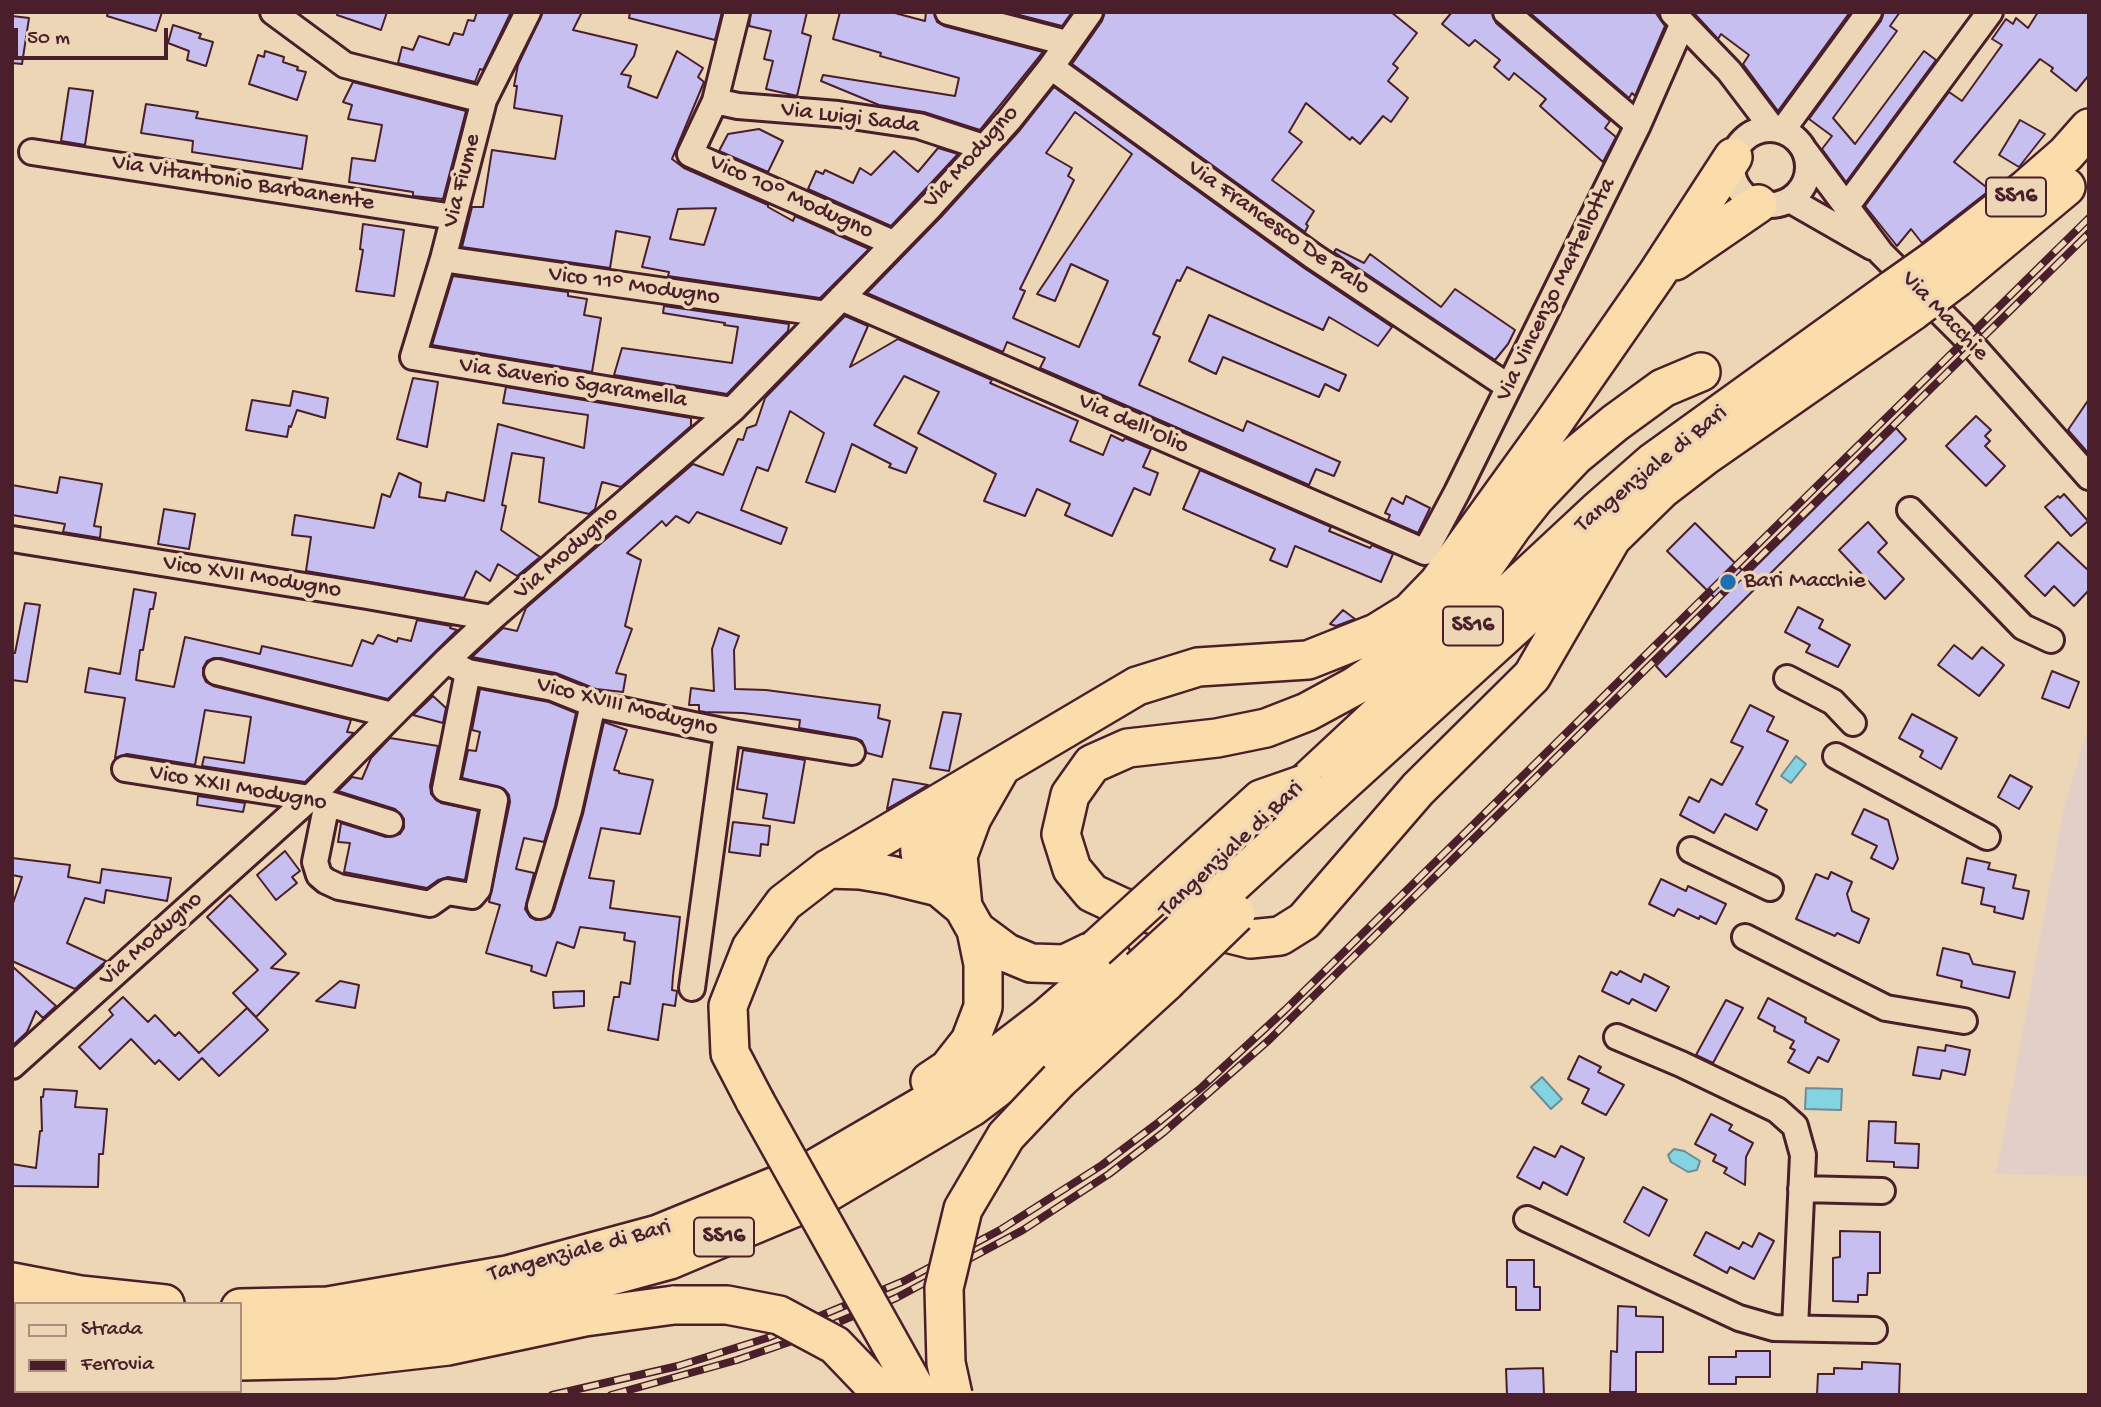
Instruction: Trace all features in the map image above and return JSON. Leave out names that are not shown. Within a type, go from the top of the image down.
[{"type":"highway","name":"Tangenziale di Bari","points":[[1903,300],[2066,154],[2089,128]]},
{"type":"highway","points":[[919,1395],[730,1053],[729,1006],[751,948],[784,903],[828,869],[1137,687],[1198,667],[1308,660],[1376,634],[1410,612],[1438,583],[1550,428],[1657,274],[1739,148]]},
{"type":"highway","name":"Tangenziale di Bari","points":[[1319,787],[1612,538],[1653,480],[1670,449],[1726,425],[1903,300],[2016,230],[2089,165]]},
{"type":"highway","points":[[1657,274],[1704,239],[1774,202]]},
{"type":"highway","points":[[1612,538],[1532,676],[1418,789],[1304,920],[1280,936],[1250,939],[1122,908],[1092,893],[1072,869],[1062,834],[1070,795],[1092,764],[1128,748],[1217,738],[1266,728],[1307,712],[1355,686],[1400,655],[1467,591],[1536,497],[1575,456],[1663,388],[1701,372]]},
{"type":"highway","name":"Tangenziale di Bari","points":[[242,1335],[332,1333],[516,1302],[670,1260],[820,1197],[972,1107],[1062,1039],[1129,964],[1319,787],[1596,512],[1653,480]]},
{"type":"highway","points":[[807,1173],[855,1128],[948,1069],[970,1041],[983,1007],[983,964],[959,908],[958,856],[972,818],[1001,766]]},
{"type":"highway","points":[[953,1395],[946,1363],[944,1288],[963,1209],[1006,1136],[1059,1080],[1129,964],[1261,799],[1319,787]]},
{"type":"highway","points":[[918,816],[937,823],[948,836],[958,856]]},
{"type":"highway","points":[[918,816],[920,853],[959,908],[1007,953],[1031,962],[1129,964]]},
{"type":"highway","points":[[828,869],[890,875],[959,908]]},
{"type":"highway","name":"Tangenziale di Bari","points":[[242,1308],[328,1306],[507,1275],[658,1234],[807,1173],[960,1084],[1046,1018],[1129,964]]},
{"type":"highway","points":[[12,1282],[80,1295],[146,1302]]},
{"type":"highway","points":[[242,1361],[334,1359],[448,1346],[585,1317],[674,1305],[727,1305],[779,1315],[835,1345],[883,1395]]},
{"type":"street","points":[[272,12],[345,65],[484,100]]},
{"type":"street","name":"Via Fiume","points":[[414,357],[443,259],[484,100],[528,12]]},
{"type":"street","points":[[715,101],[737,12]]},
{"type":"street","points":[[948,12],[1067,43]]},
{"type":"street","name":"Via Modugno","points":[[12,1066],[318,800],[392,715],[446,661],[732,410],[930,207],[1009,120],[1090,12]]},
{"type":"street","points":[[1506,12],[1638,125]]},
{"type":"street","points":[[1869,12],[1777,130],[1753,133],[1739,148],[1731,169],[1739,190],[1774,202],[1881,253]]},
{"type":"street","points":[[1846,206],[1990,12]]},
{"type":"street","points":[[1677,18],[1729,71],[1777,130],[1799,142],[1805,151],[1808,173],[1799,193],[1774,202]]},
{"type":"street","name":"Via Vincenzo Martellotta","points":[[1425,552],[1638,125],[1677,18]]},
{"type":"street","name":"Via Francesco De Palo","points":[[1051,67],[1313,256],[1509,387]]},
{"type":"street","points":[[1729,71],[1739,148]]},
{"type":"street","name":"Via Luigi Sada","points":[[715,101],[738,106],[838,114],[919,126],[983,147]]},
{"type":"street","name":"Vico 10° Modugno","points":[[715,101],[690,154],[892,243]]},
{"type":"street","name":"Via Macchie","points":[[1805,151],[1881,253],[1967,339],[2089,477]]},
{"type":"street","name":"Via Vitantonio Barbanente","points":[[32,152],[454,217]]},
{"type":"street","name":"Vico 11° Modugno","points":[[443,259],[834,306]]},
{"type":"street","name":"Via dell'Olio","points":[[834,306],[1425,552]]},
{"type":"street","name":"Via Saverio Sgaramella","points":[[414,357],[732,410]]},
{"type":"street","points":[[1910,510],[2023,627],[2051,640]]},
{"type":"street","name":"Vico XVII Modugno","points":[[12,539],[492,618]]},
{"type":"street","name":"Vico XVIII Modugno","points":[[446,661],[468,672],[553,688],[593,704],[727,732],[852,752]]},
{"type":"street","points":[[318,800],[315,862],[319,874],[326,881],[339,887],[430,904],[447,892],[472,896],[478,889],[495,800],[445,789],[468,672]]},
{"type":"street","points":[[217,673],[392,715]]},
{"type":"street","points":[[1787,678],[1833,702],[1853,723]]},
{"type":"street","points":[[540,906],[569,810],[593,704]]},
{"type":"street","points":[[692,988],[727,732]]},
{"type":"street","points":[[1836,756],[1987,836]]},
{"type":"street","name":"Vico XXII Modugno","points":[[125,769],[318,800],[390,823]]},
{"type":"street","points":[[1691,850],[1770,888]]},
{"type":"street","points":[[1745,937],[1886,1008],[1964,1021]]},
{"type":"street","points":[[1617,1037],[1693,1069],[1777,1110],[1795,1126],[1803,1155],[1795,1328]]},
{"type":"street","points":[[1801,1189],[1882,1191]]},
{"type":"street","points":[[1527,1219],[1739,1318],[1774,1328],[1874,1330]]},
{"type":"shaded area","points":[[2089,722],[2089,1176],[1996,1174],[2064,808]]},
{"type":"water","points":[[1796,756],[1806,764],[1791,783],[1781,776]]},
{"type":"water","points":[[1542,1077],[1562,1099],[1551,1109],[1531,1087]]},
{"type":"water","points":[[1806,1088],[1842,1089],[1841,1110],[1805,1109]]},
{"type":"water","points":[[1674,1149],[1684,1151],[1700,1161],[1697,1170],[1688,1172],[1671,1162],[1668,1155]]},
{"type":"building","points":[[108,12],[162,12],[156,31],[107,16]]},
{"type":"building","points":[[338,12],[387,12],[381,30],[337,15]]},
{"type":"building","points":[[477,12],[511,12],[475,82],[398,63],[402,47],[413,50],[419,36],[449,45],[454,33],[463,35],[468,20],[474,21]]},
{"type":"building","points":[[543,12],[582,12],[573,30],[637,45],[634,56],[621,74],[631,76],[628,87],[657,98],[677,51],[703,68],[698,77],[704,82],[672,159],[684,168],[768,205],[793,221],[795,216],[869,249],[820,298],[668,276],[669,272],[642,267],[650,237],[616,231],[610,268],[462,247],[472,207],[483,207],[492,150],[555,159],[562,116],[514,108],[518,65]],"holes":[[[716,208],[704,245],[670,239],[678,209]]]},
{"type":"building","points":[[630,12],[722,12],[715,40],[629,18]]},
{"type":"building","points":[[751,12],[807,12],[802,33],[811,36],[797,96],[766,89],[773,61],[764,59],[771,31],[749,26]]},
{"type":"building","points":[[840,12],[891,12],[925,21],[926,12],[934,12],[937,22],[944,26],[1043,52],[980,130],[924,112],[879,105],[821,81],[823,75],[955,96],[959,78],[880,56],[881,53],[833,39]]},
{"type":"building","points":[[1008,12],[1072,12],[1062,26]]},
{"type":"building","points":[[1105,12],[1391,12],[1417,33],[1393,64],[1398,68],[1388,81],[1408,98],[1391,122],[1383,116],[1360,144],[1352,137],[1350,140],[1306,103],[1289,132],[1302,142],[1272,180],[1314,211],[1306,224],[1308,226],[1305,232],[1072,64],[1102,21]]},
{"type":"building","points":[[1452,12],[1492,12],[1496,23],[1610,121],[1605,128],[1616,137],[1603,162],[1540,106],[1546,99],[1514,73],[1509,80],[1494,67],[1500,60],[1475,40],[1469,46],[1442,24]]},
{"type":"building","points":[[1529,12],[1655,12],[1665,26],[1635,96],[1632,93],[1629,98]]},
{"type":"building","points":[[1693,12],[1850,12],[1778,111],[1743,64],[1749,55],[1721,34],[1718,39]]},
{"type":"building","points":[[1884,12],[1900,12],[1890,26],[1897,31],[1833,118],[1855,144],[1924,51],[1936,60],[1846,182],[1822,149],[1832,136],[1809,119],[1881,21]]},
{"type":"building","points":[[2038,12],[2089,12],[2089,75],[2076,91],[2040,59],[1954,162],[1990,190],[1922,243],[1911,229],[1897,246],[1865,206],[1949,92],[1962,101],[2002,45],[1992,39],[2006,19],[2013,24],[2016,18],[2028,28]]},
{"type":"building","points":[[12,16],[29,18],[22,64],[12,63]]},
{"type":"building","points":[[173,25],[201,34],[199,38],[213,42],[206,66],[187,60],[189,51],[168,43]]},
{"type":"building","points":[[265,51],[284,57],[283,62],[306,72],[297,100],[249,84],[258,55],[264,57]]},
{"type":"building","points":[[353,82],[466,111],[443,199],[413,196],[413,192],[349,182],[352,158],[375,161],[382,125],[348,119],[352,105],[343,102]]},
{"type":"building","points":[[1054,87],[1304,268],[1392,327],[1378,346],[1329,317],[1323,330],[1187,267],[1180,281],[1177,280],[1153,334],[1160,337],[1139,385],[1243,431],[1247,421],[1340,462],[1334,476],[1316,469],[1309,485],[1040,368],[1045,358],[1007,342],[1003,352],[867,293],[1020,130]],"holes":[[[1075,112],[1132,154],[1037,294],[1055,301],[1071,264],[1108,281],[1079,347],[1013,318],[1025,291],[1020,289],[1074,180],[1068,176],[1072,168],[1046,153]]]},
{"type":"building","points":[[69,88],[93,91],[85,145],[61,141]]},
{"type":"building","points":[[146,104],[198,112],[196,118],[307,136],[302,169],[192,152],[193,141],[141,133]]},
{"type":"building","points":[[2020,120],[2045,134],[2019,167],[1999,155]]},
{"type":"building","points":[[759,129],[783,141],[768,172],[719,151],[728,134]]},
{"type":"building","points":[[938,148],[958,154],[891,226],[808,189],[816,171],[823,174],[825,170],[853,183],[860,168],[871,175],[894,151],[918,172]]},
{"type":"building","points":[[363,224],[404,230],[394,296],[356,291],[363,250],[360,249]]},
{"type":"building","points":[[1336,249],[1364,263],[1370,254],[1441,307],[1455,289],[1515,330],[1508,344],[1495,360],[1334,252]]},
{"type":"building","points":[[453,276],[568,292],[568,296],[587,299],[584,315],[601,318],[592,372],[432,345]]},
{"type":"building","points":[[664,306],[789,324],[788,331],[727,394],[614,375],[622,348],[732,363],[738,327],[663,313]]},
{"type":"building","points":[[1209,315],[1346,375],[1339,391],[1325,384],[1319,397],[1223,357],[1216,374],[1189,361]]},
{"type":"building","points":[[845,316],[868,326],[850,367],[898,339],[1078,421],[1070,441],[1103,455],[1111,435],[1151,449],[1143,467],[1158,473],[1150,495],[1134,488],[1112,536],[1065,515],[1070,504],[1037,489],[1025,516],[984,501],[996,474],[918,433],[939,392],[904,376],[874,425],[917,448],[906,473],[889,467],[891,464],[852,444],[835,492],[806,482],[824,433],[790,411],[768,471],[757,467],[741,510],[787,528],[781,544],[697,512],[689,523],[676,516],[666,526],[662,521],[627,553],[641,560],[625,626],[632,629],[616,673],[626,675],[623,692],[596,689],[556,673],[472,657],[503,628],[517,631],[526,608],[693,464],[723,475],[738,439],[743,440],[747,428],[756,425],[765,398]]},
{"type":"building","points":[[413,378],[438,382],[427,447],[397,439]]},
{"type":"building","points":[[506,387],[691,418],[691,426],[621,487],[602,482],[595,509],[589,514],[539,502],[544,458],[512,453],[502,505],[506,506],[501,530],[540,557],[517,576],[498,564],[490,581],[476,571],[464,598],[306,571],[311,537],[292,535],[295,515],[374,528],[382,494],[390,497],[399,473],[421,483],[419,497],[445,501],[447,492],[484,501],[498,424],[584,448],[588,415],[503,403]]},
{"type":"building","points":[[293,391],[328,398],[325,418],[297,410],[287,437],[246,430],[252,400],[290,406]]},
{"type":"building","points":[[2089,399],[2089,454],[2068,430]]},
{"type":"building","points":[[1976,416],[1991,430],[1985,436],[1990,441],[1985,446],[2005,466],[1986,486],[1946,446]]},
{"type":"building","points":[[1896,428],[1906,439],[1666,677],[1656,666],[1719,602],[1667,551],[1695,523],[1747,575]]},
{"type":"building","points":[[1200,470],[1331,527],[1329,531],[1370,548],[1372,545],[1393,554],[1381,582],[1295,546],[1287,567],[1270,560],[1275,549],[1183,509]]},
{"type":"building","points":[[60,477],[102,484],[94,526],[101,527],[100,538],[63,532],[65,524],[12,515],[12,485],[57,493]]},
{"type":"building","points":[[2064,494],[2088,521],[2071,536],[2045,507]]},
{"type":"building","points":[[1406,496],[1430,508],[1418,533],[1388,520],[1390,515],[1385,513],[1392,498],[1403,504]]},
{"type":"building","points":[[164,509],[195,514],[189,549],[158,544]]},
{"type":"building","points":[[1868,522],[1887,543],[1878,552],[1904,579],[1885,599],[1839,550]]},
{"type":"building","points":[[2058,542],[2089,571],[2089,590],[2074,606],[2054,586],[2045,596],[2025,576]]},
{"type":"building","points":[[134,589],[156,593],[153,609],[150,609],[143,650],[140,650],[136,680],[174,687],[185,637],[260,654],[262,646],[352,666],[362,640],[373,644],[378,635],[397,642],[398,638],[411,641],[417,620],[451,626],[450,628],[457,630],[388,699],[221,658],[207,661],[203,675],[206,682],[213,686],[351,720],[347,732],[354,733],[305,782],[202,766],[204,757],[244,763],[251,717],[205,710],[195,765],[127,754],[115,758],[125,698],[85,692],[89,668],[120,674]]},
{"type":"building","points":[[25,603],[40,605],[27,682],[12,680],[12,653],[15,653]]},
{"type":"building","points":[[1798,607],[1823,620],[1819,628],[1850,645],[1838,667],[1806,652],[1810,645],[1785,632]]},
{"type":"building","points":[[1343,610],[1355,619],[1336,626],[1330,624]]},
{"type":"building","points":[[719,628],[739,636],[734,650],[735,689],[766,690],[880,705],[878,718],[890,721],[882,757],[867,753],[862,741],[855,738],[799,728],[800,720],[743,713],[705,712],[699,711],[699,705],[689,705],[691,688],[714,691],[712,649]]},
{"type":"building","points":[[1954,645],[1972,659],[1982,647],[2004,665],[1979,696],[1938,665]]},
{"type":"building","points":[[2052,671],[2079,682],[2069,708],[2042,698]]},
{"type":"building","points":[[480,689],[549,702],[576,713],[544,842],[524,838],[516,869],[534,873],[525,909],[530,917],[536,920],[550,917],[554,910],[583,814],[604,722],[627,730],[614,770],[653,780],[640,834],[601,828],[589,878],[614,881],[610,908],[680,917],[672,990],[677,991],[675,1006],[663,1004],[658,1040],[608,1030],[614,997],[619,997],[621,982],[630,984],[635,942],[624,940],[625,933],[580,927],[574,948],[557,942],[546,976],[531,971],[532,966],[486,953],[500,905],[489,902],[510,802],[504,789],[462,778],[468,750],[476,751],[480,732],[472,730]]},
{"type":"building","points":[[433,696],[446,708],[443,723],[413,715]]},
{"type":"building","points":[[1750,705],[1774,717],[1767,731],[1788,741],[1756,804],[1767,810],[1757,830],[1725,814],[1714,833],[1680,815],[1689,797],[1699,802],[1711,779],[1722,785],[1743,747],[1731,742]]},
{"type":"building","points":[[943,712],[961,714],[949,771],[930,768]]},
{"type":"building","points":[[1912,714],[1957,738],[1941,769],[1920,757],[1923,751],[1899,738]]},
{"type":"building","points":[[390,738],[438,746],[430,786],[431,794],[441,803],[478,811],[465,880],[448,877],[427,888],[344,872],[350,843],[338,842],[341,823],[386,837],[400,834],[404,828],[404,819],[395,809],[338,791],[352,777],[362,779],[371,758]]},
{"type":"building","points":[[743,750],[805,760],[794,823],[763,818],[767,794],[737,789]]},
{"type":"building","points":[[2010,775],[2032,787],[2019,809],[1998,797]]},
{"type":"building","points":[[893,779],[928,785],[887,809]]},
{"type":"building","points":[[198,796],[245,803],[243,812],[197,805]]},
{"type":"building","points":[[1864,809],[1888,820],[1898,859],[1893,869],[1871,858],[1877,846],[1852,834]]},
{"type":"building","points":[[733,822],[770,826],[768,845],[761,844],[760,856],[729,852]]},
{"type":"building","points":[[285,851],[300,871],[292,877],[297,883],[276,900],[257,875]]},
{"type":"building","points":[[12,858],[70,865],[68,877],[100,883],[102,869],[171,878],[167,901],[106,890],[104,903],[85,898],[67,943],[106,961],[75,989],[12,961],[12,906],[22,877],[12,875]]},
{"type":"building","points":[[1967,858],[1990,863],[1988,869],[2016,875],[2013,888],[2029,891],[2023,919],[1994,912],[1995,907],[1981,904],[1984,888],[1962,883]]},
{"type":"building","points":[[1831,872],[1852,882],[1847,894],[1852,911],[1869,919],[1859,943],[1796,919],[1816,874],[1828,879]]},
{"type":"building","points":[[1661,879],[1686,891],[1688,886],[1726,904],[1716,924],[1678,909],[1674,916],[1649,904]]},
{"type":"building","points":[[230,895],[286,954],[271,968],[299,973],[256,1017],[233,993],[258,970],[207,917]]},
{"type":"building","points":[[1943,948],[1969,954],[1973,964],[2015,972],[2009,998],[1961,987],[1962,981],[1937,975]]},
{"type":"building","points":[[12,966],[56,1006],[43,1018],[36,1011],[27,1032],[12,1046]]},
{"type":"building","points":[[1620,971],[1641,982],[1644,974],[1669,987],[1656,1011],[1632,999],[1629,1004],[1602,991],[1611,972],[1617,975]]},
{"type":"building","points":[[340,981],[359,985],[355,1008],[316,1001]]},
{"type":"building","points":[[584,991],[584,1006],[554,1008],[553,992]]},
{"type":"building","points":[[123,997],[148,1022],[155,1015],[175,1036],[179,1032],[199,1053],[247,1008],[268,1030],[219,1076],[202,1058],[179,1080],[159,1060],[155,1064],[131,1039],[100,1069],[79,1047],[113,1015],[109,1010]]},
{"type":"building","points":[[1768,998],[1806,1018],[1805,1022],[1839,1040],[1828,1062],[1818,1057],[1809,1073],[1788,1062],[1795,1050],[1790,1048],[1794,1041],[1774,1031],[1775,1027],[1758,1018]]},
{"type":"building","points":[[1726,1000],[1743,1008],[1713,1063],[1696,1055]]},
{"type":"building","points":[[1946,1045],[1970,1050],[1965,1075],[1942,1070],[1940,1079],[1913,1075],[1918,1047],[1945,1051]]},
{"type":"building","points":[[1579,1056],[1601,1067],[1598,1072],[1624,1085],[1606,1115],[1582,1103],[1589,1089],[1568,1079]]},
{"type":"building","points":[[44,1089],[77,1091],[75,1107],[107,1109],[103,1154],[99,1154],[98,1187],[12,1186],[12,1164],[36,1168],[42,1131],[41,1097]]},
{"type":"building","points":[[1711,1114],[1732,1125],[1729,1130],[1753,1143],[1746,1157],[1745,1185],[1724,1173],[1727,1168],[1713,1161],[1716,1155],[1695,1144]]},
{"type":"building","points":[[1869,1121],[1896,1122],[1895,1143],[1919,1144],[1918,1168],[1894,1167],[1894,1162],[1867,1161]]},
{"type":"building","points":[[1561,1146],[1584,1158],[1567,1195],[1543,1182],[1540,1189],[1517,1177],[1534,1147],[1555,1157]]},
{"type":"building","points":[[1643,1187],[1667,1200],[1649,1236],[1624,1222]]},
{"type":"building","points":[[1840,1231],[1880,1232],[1880,1273],[1868,1273],[1867,1295],[1858,1295],[1858,1302],[1833,1301],[1833,1258],[1840,1257]]},
{"type":"building","points":[[1706,1232],[1739,1249],[1743,1242],[1752,1247],[1759,1233],[1774,1241],[1754,1279],[1730,1267],[1727,1273],[1694,1255]]},
{"type":"building","points":[[1507,1260],[1534,1260],[1534,1287],[1540,1287],[1540,1310],[1516,1310],[1516,1287],[1507,1287]]},
{"type":"building","points":[[1618,1306],[1636,1307],[1636,1316],[1663,1317],[1663,1352],[1636,1352],[1636,1392],[1610,1392],[1611,1351],[1617,1352]]},
{"type":"building","points":[[1736,1351],[1770,1351],[1770,1377],[1736,1377],[1736,1384],[1709,1384],[1709,1357],[1736,1357]]},
{"type":"building","points":[[1862,1362],[1900,1364],[1899,1395],[1817,1395],[1818,1374],[1834,1374],[1834,1368],[1862,1369]]},
{"type":"building","points":[[1543,1368],[1544,1395],[1507,1395],[1506,1369]]},
{"type":"railway","points":[[552,1395],[678,1366],[767,1338],[904,1281],[1000,1230],[1102,1165],[1155,1125],[1202,1087],[1285,1010],[2089,218]]},
{"type":"railway","points":[[611,1395],[737,1360],[798,1339],[896,1298],[1023,1230],[1109,1174],[1164,1132],[1269,1040],[2089,233]]},
{"type":"railway","points":[[67,1393],[78,1395]]},
{"type":"place","name":"Bari Macchie","points":[[1728,582]]}]
